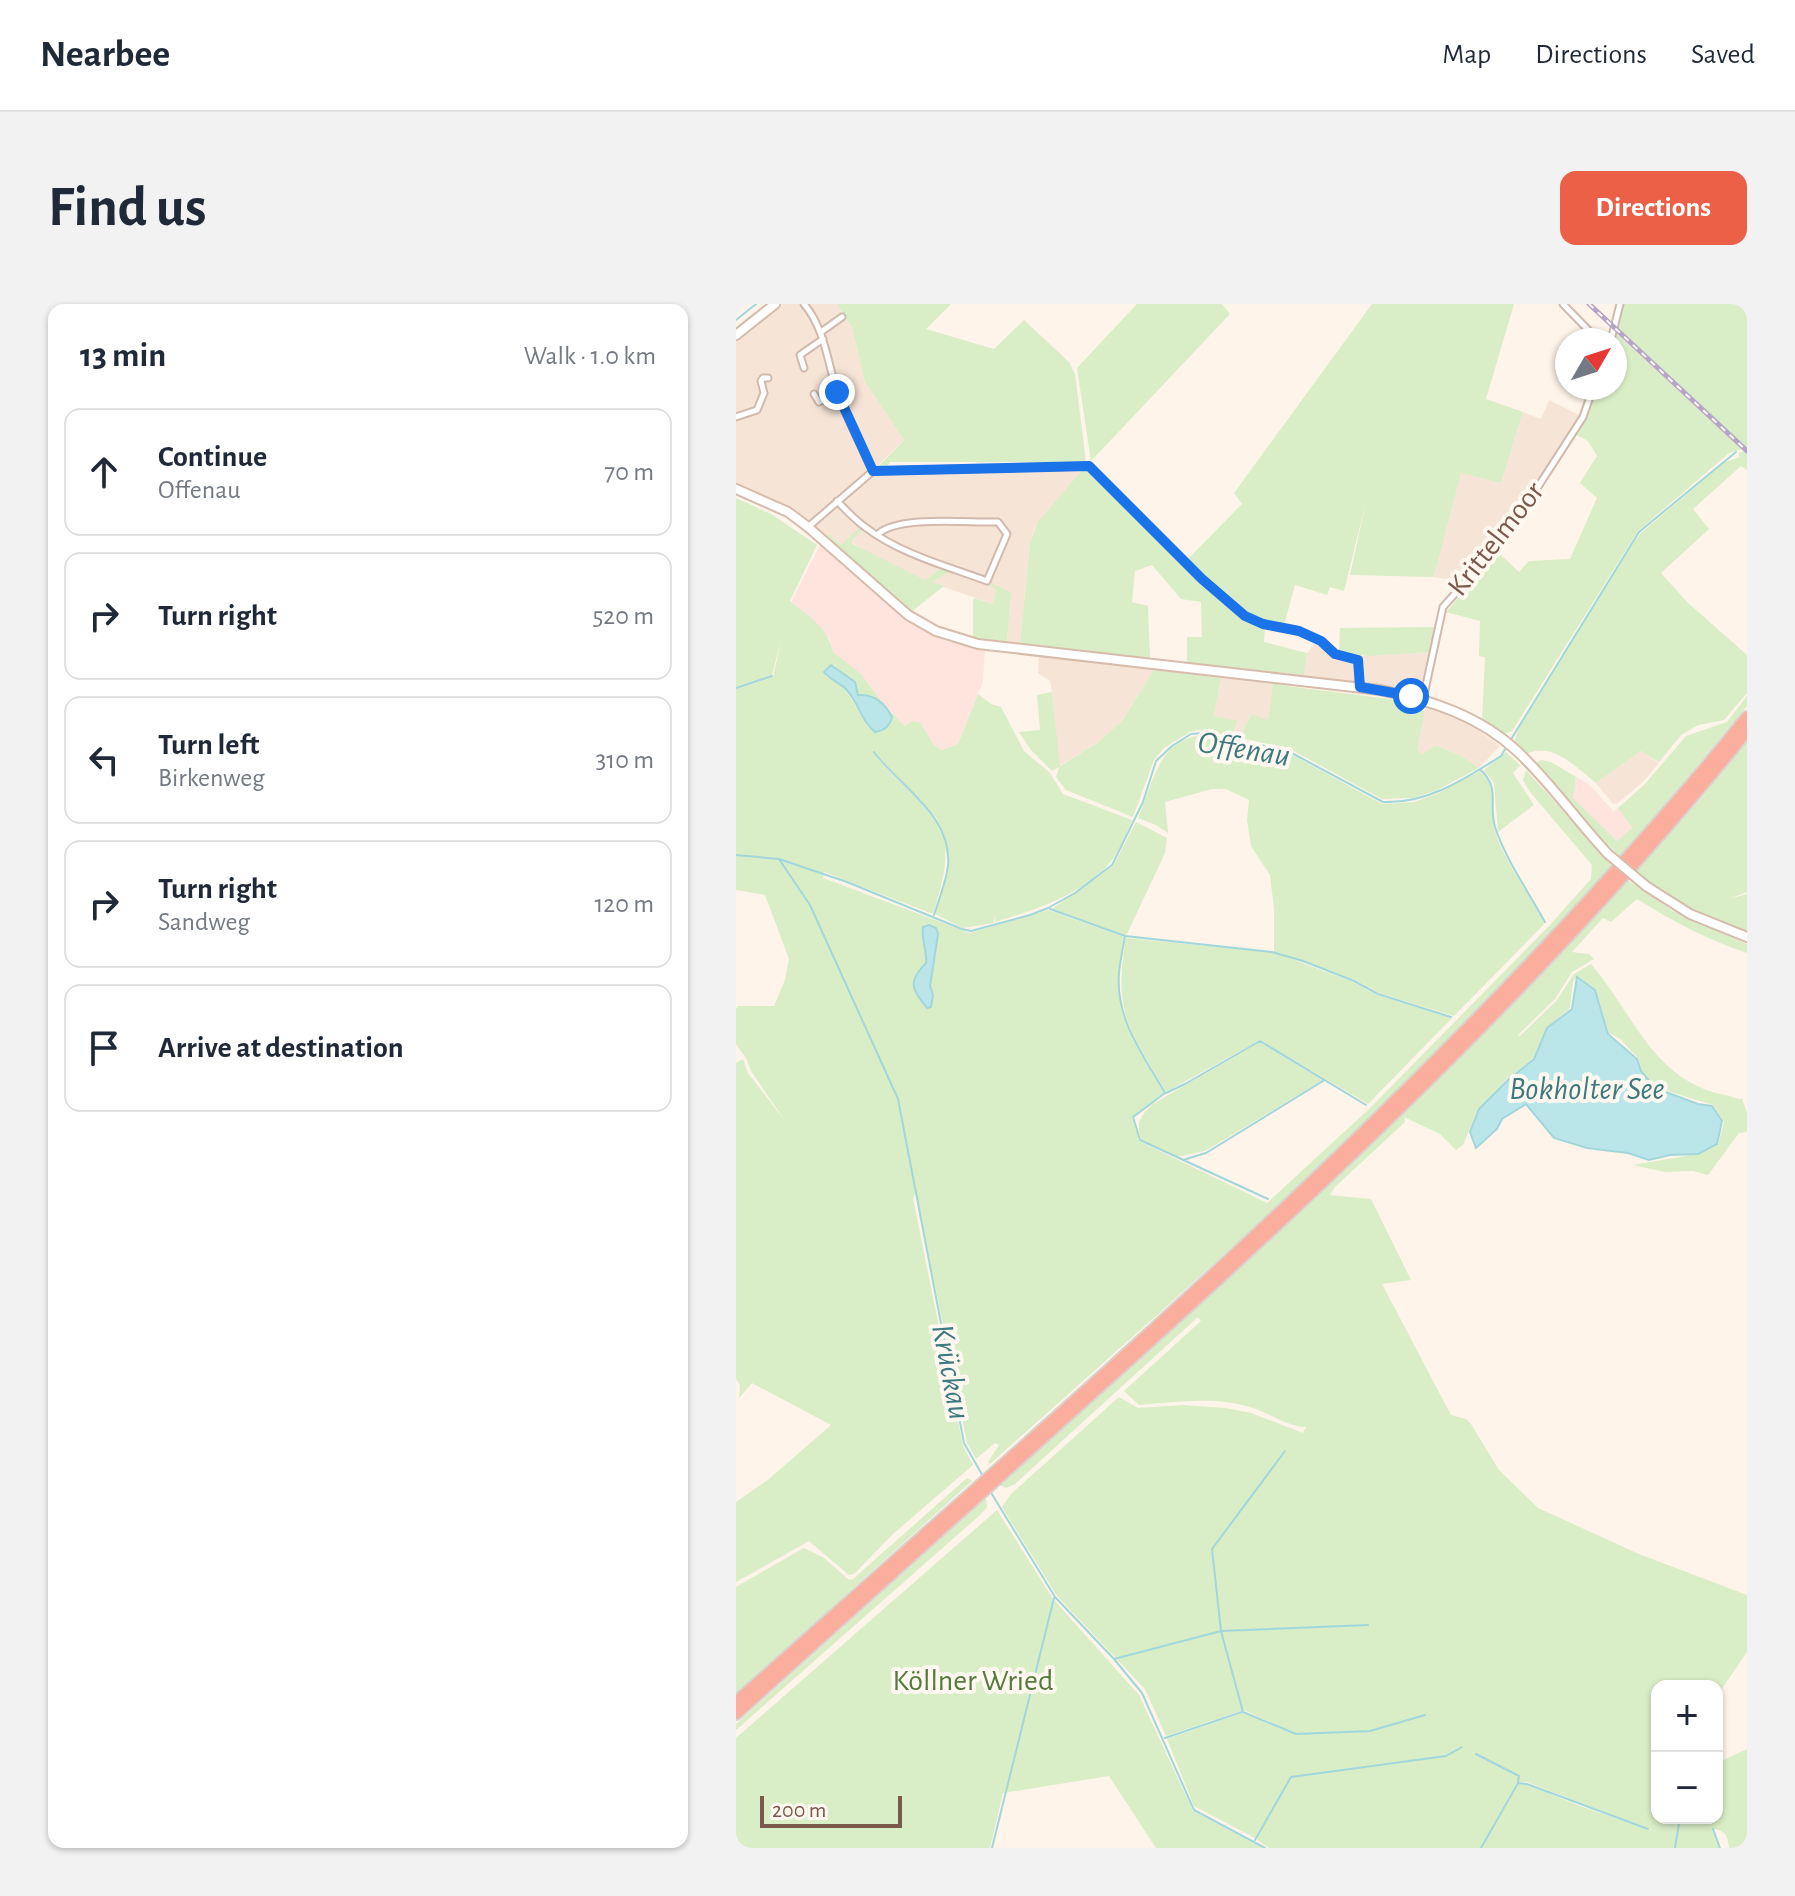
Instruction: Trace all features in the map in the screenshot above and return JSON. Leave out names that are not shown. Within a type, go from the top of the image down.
[{"type":"highway","points":[[1005,1467],[1472,1025],[1603,887],[1747,717]]},
{"type":"highway","points":[[736,1714],[975,1494],[1229,1270],[1413,1097],[1610,894],[1747,731]]},
{"type":"highway","points":[[736,1702],[975,1494]]},
{"type":"main road","points":[[736,335],[775,304]]},
{"type":"main road","points":[[736,489],[788,512],[908,615],[951,637],[978,644],[1360,687],[1423,699],[1456,711],[1516,750],[1608,854],[1646,886],[1690,914],[1747,937]]},
{"type":"street","points":[[804,304],[821,332],[837,392],[873,471]]},
{"type":"street","points":[[1563,304],[1586,328]]},
{"type":"street","points":[[1614,328],[1620,304]]},
{"type":"street","points":[[821,332],[842,317]]},
{"type":"street","points":[[804,368],[800,355],[823,339]]},
{"type":"street","points":[[736,417],[757,410],[764,393],[761,381],[768,378]]},
{"type":"street","points":[[814,394],[819,402],[837,392]]},
{"type":"street","name":"Krittelmoor","points":[[1423,699],[1443,607],[1505,538],[1583,417],[1589,400]]},
{"type":"street","points":[[808,527],[873,471],[1089,466],[1202,579],[1245,616],[1263,624],[1299,631],[1321,641],[1335,654],[1358,660],[1360,687]]},
{"type":"street","points":[[837,501],[866,528],[919,556],[987,581],[1007,534],[998,522],[908,523],[892,526],[878,534]]},
{"type":"shaded area","points":[[782,304],[837,304],[852,328],[865,382],[904,440],[876,467],[877,473],[1083,469],[1035,527],[1030,542],[1020,645],[1007,643],[1011,592],[996,589],[993,604],[932,583],[948,571],[940,569],[925,580],[871,555],[850,541],[841,545],[829,534],[826,537],[788,511],[736,486],[736,341]]},
{"type":"shaded area","points":[[1549,400],[1581,416],[1503,537],[1464,582],[1434,577],[1461,472],[1501,483],[1523,412],[1541,419]]},
{"type":"shaded area","points":[[820,545],[905,620],[949,642],[985,649],[983,681],[958,744],[942,750],[933,744],[921,723],[905,726],[900,722],[860,674],[833,652],[830,639],[791,602]]},
{"type":"shaded area","points":[[1317,641],[1334,654],[1358,661],[1358,682],[1304,675],[1307,653]]},
{"type":"shaded area","points":[[1431,652],[1422,694],[1364,685],[1359,656]]},
{"type":"shaded area","points":[[1039,654],[1154,670],[1122,721],[1097,743],[1059,766],[1052,692],[1050,681],[1038,673]]},
{"type":"shaded area","points":[[1221,678],[1273,682],[1268,721],[1251,714],[1240,738],[1232,736],[1238,722],[1214,716]]},
{"type":"shaded area","points":[[1425,708],[1448,713],[1500,746],[1479,768],[1462,756],[1435,745],[1423,754],[1417,750]]},
{"type":"shaded area","points":[[1641,751],[1659,763],[1644,781],[1613,804],[1596,783]]},
{"type":"shaded area","points":[[1576,777],[1590,785],[1614,812],[1618,808],[1632,829],[1617,841],[1572,798]]},
{"type":"green space","points":[[837,304],[951,304],[926,329],[994,349],[1024,320],[1069,362],[1075,374],[1086,462],[890,462],[885,469],[876,469],[904,440],[865,382],[852,328]]},
{"type":"green space","points":[[1137,304],[1222,304],[1230,314],[1091,461],[1077,368]]},
{"type":"green space","points":[[1372,304],[1514,304],[1486,399],[1523,412],[1501,483],[1461,473],[1434,577],[1350,575],[1367,498],[1344,591],[1330,587],[1327,595],[1295,585],[1284,625],[1263,621],[1246,614],[1188,559],[1242,504],[1234,493]]},
{"type":"green space","points":[[1622,304],[1747,304],[1747,448],[1627,338],[1627,328],[1617,328]]},
{"type":"green space","points":[[1627,343],[1742,449],[1729,453],[1638,531],[1512,731],[1504,734],[1482,720],[1485,657],[1479,656],[1480,621],[1446,612],[1498,552],[1519,572],[1529,561],[1570,559],[1597,498],[1580,483],[1597,456],[1588,441],[1575,434],[1590,400],[1627,400]]},
{"type":"green space","points":[[1745,451],[1747,470],[1741,466],[1693,509],[1709,529],[1661,573],[1687,602],[1747,655],[1747,693],[1724,720],[1698,725],[1681,735],[1659,762],[1641,751],[1596,783],[1555,754],[1536,751],[1527,754],[1514,743],[1518,730],[1628,550],[1641,533],[1725,462],[1740,457],[1738,453]]},
{"type":"green space","points":[[1083,469],[1088,470],[1201,582],[1244,619],[1265,627],[1264,642],[1307,653],[1304,675],[1187,663],[1187,637],[1202,637],[1201,602],[1181,599],[1152,565],[1135,571],[1132,602],[1148,606],[1150,659],[1020,645],[1030,542],[1038,522]]},
{"type":"green space","points":[[736,498],[771,514],[817,545],[790,601],[822,629],[833,652],[861,674],[883,704],[870,695],[858,695],[857,687],[834,665],[825,676],[844,687],[868,727],[875,732],[886,727],[892,717],[888,709],[905,726],[913,721],[921,723],[933,744],[942,750],[958,744],[978,694],[1001,707],[1024,751],[1050,773],[1063,794],[1132,820],[1112,860],[1088,882],[1026,912],[995,922],[996,915],[993,923],[963,928],[935,914],[949,863],[945,847],[944,874],[933,914],[824,872],[823,878],[970,933],[1048,910],[1124,937],[1120,985],[1125,1020],[1164,1093],[1132,1117],[1139,1141],[1267,1203],[1370,1108],[1549,926],[1591,879],[1592,865],[1530,792],[1523,780],[1526,770],[1614,867],[1426,1063],[1298,1186],[990,1464],[988,1462],[999,1445],[995,1443],[976,1459],[967,1443],[916,1192],[913,1198],[963,1446],[973,1465],[893,1534],[854,1574],[849,1575],[809,1541],[736,1582],[736,1502],[769,1479],[831,1425],[752,1383],[739,1398],[740,1385],[736,1379],[736,1063],[743,1059],[748,1073],[785,1121],[736,1044],[736,1009],[738,1006],[774,1006],[785,980],[789,959],[765,895],[736,890],[736,689],[773,677],[782,637],[772,675],[736,687]],"holes":[[[872,749],[937,819],[941,834],[932,817],[886,769]]]},
{"type":"green space","points":[[859,528],[862,531],[851,541],[853,544],[925,580],[940,569],[950,571],[933,582],[944,586],[911,612],[826,537],[829,534],[841,545]]},
{"type":"green space","points":[[991,583],[1011,592],[1007,643],[973,639],[974,598],[993,604],[996,589],[990,586]]},
{"type":"green space","points":[[1436,627],[1431,652],[1368,656],[1339,652],[1340,628]]},
{"type":"green space","points":[[1154,670],[1221,678],[1214,716],[1238,721],[1232,736],[1198,730],[1164,748],[1154,760],[1133,817],[1066,790],[1056,777],[1059,767],[1052,771],[1031,750],[1019,732],[1040,730],[1037,695],[1052,692],[1060,766],[1097,743],[1122,721]]},
{"type":"green space","points":[[1273,682],[1390,699],[1416,707],[1416,710],[1425,711],[1417,750],[1423,754],[1435,745],[1462,756],[1479,768],[1414,798],[1382,799],[1288,748],[1240,738],[1251,714],[1268,720]]},
{"type":"green space","points":[[1747,696],[1747,706],[1621,858],[1575,812],[1534,764],[1541,760],[1551,762],[1576,777],[1573,798],[1617,841],[1632,828],[1618,808],[1644,785],[1686,736],[1727,722]]},
{"type":"green space","points":[[1204,735],[1287,752],[1382,804],[1414,802],[1439,793],[1480,771],[1491,790],[1493,823],[1501,847],[1545,923],[1454,1016],[1379,993],[1355,980],[1274,952],[1270,875],[1251,846],[1247,820],[1249,800],[1226,789],[1212,789],[1165,802],[1168,833],[1138,818],[1153,778],[1167,754],[1176,744]]},
{"type":"green space","points":[[1747,740],[1747,892],[1729,899],[1747,894],[1747,932],[1689,907],[1636,872]]},
{"type":"green space","points":[[1506,752],[1520,765],[1513,773],[1534,805],[1498,832],[1494,783],[1484,770]]},
{"type":"green space","points":[[1136,822],[1167,838],[1165,853],[1126,936],[1052,909],[1113,866]]},
{"type":"green space","points":[[1628,880],[1673,911],[1747,944],[1747,953],[1718,942],[1637,899],[1611,922],[1603,918],[1572,952],[1589,954],[1594,959],[1572,972],[1555,999],[1518,1035],[1557,1000],[1574,974],[1591,964],[1662,1061],[1700,1087],[1742,1099],[1747,1112],[1747,1132],[1739,1133],[1708,1175],[1693,1171],[1665,1172],[1633,1165],[1687,1155],[1718,1145],[1724,1122],[1713,1105],[1655,1087],[1642,1071],[1638,1058],[1620,1039],[1609,1033],[1596,990],[1577,976],[1573,982],[1570,1008],[1546,1028],[1533,1058],[1478,1109],[1463,1145],[1456,1150],[1440,1134],[1404,1117],[1405,1122],[1330,1195],[1371,1199],[1411,1280],[1382,1284],[1451,1415],[1466,1419],[1471,1424],[1499,1470],[1538,1508],[1639,1554],[1747,1595],[1747,1652],[1723,1687],[1723,1680],[1651,1680],[1651,1824],[1678,1824],[1677,1839],[1679,1824],[1723,1824],[1723,1760],[1747,1749],[1747,1848],[1729,1848],[1725,1834],[1713,1829],[1720,1848],[1482,1848],[1518,1784],[1527,1784],[1662,1834],[1527,1782],[1519,1782],[1519,1779],[1480,1848],[1269,1848],[1256,1839],[1289,1781],[1255,1838],[1194,1806],[1167,1739],[1243,1713],[1295,1733],[1244,1710],[1166,1736],[1145,1689],[1057,1596],[1002,1507],[1011,1494],[1119,1397],[1138,1408],[1183,1405],[1226,1408],[1251,1413],[1303,1433],[1306,1427],[1253,1408],[1225,1402],[1139,1405],[1124,1391],[1201,1321],[1198,1317],[1015,1484],[1006,1488],[1000,1485],[1322,1190],[1479,1039]]},
{"type":"green space","points":[[1126,938],[1273,952],[1353,982],[1377,995],[1452,1018],[1368,1104],[1260,1040],[1166,1092],[1127,1020],[1122,985]]},
{"type":"green space","points":[[1260,1042],[1323,1080],[1205,1151],[1176,1157],[1141,1140],[1140,1120],[1153,1104]]},
{"type":"green space","points":[[967,1478],[972,1481],[736,1694],[736,1587],[804,1548],[824,1558],[849,1580],[853,1579]]},
{"type":"green space","points":[[986,1498],[987,1507],[980,1515],[736,1730],[736,1724]]},
{"type":"green space","name":"Köllner Wried","points":[[997,1510],[1053,1599],[1139,1695],[1193,1811],[1263,1848],[1156,1848],[1109,1776],[1003,1793],[990,1848],[736,1848],[736,1738]]},
{"type":"water","points":[[831,665],[855,682],[858,695],[874,698],[886,708],[892,717],[886,728],[875,732],[870,727],[845,688],[824,672]]},
{"type":"water","points":[[929,925],[936,928],[938,934],[930,986],[933,995],[931,1007],[927,1008],[915,990],[914,981],[926,963],[923,927]]},
{"type":"water","name":"Bokholter See","points":[[1577,977],[1595,990],[1608,1034],[1637,1059],[1641,1071],[1655,1088],[1712,1106],[1722,1121],[1717,1144],[1698,1154],[1670,1155],[1649,1160],[1628,1153],[1587,1148],[1554,1138],[1526,1104],[1502,1119],[1497,1129],[1476,1148],[1470,1132],[1479,1109],[1534,1059],[1547,1028],[1572,1009]]},
{"type":"waterway","points":[[736,320],[756,304]]},
{"type":"waterway","name":"Offenau","points":[[1510,741],[1639,532],[1736,452]]},
{"type":"waterway","points":[[736,688],[772,676]]},
{"type":"waterway","name":"Offenau","points":[[779,859],[971,931],[1048,908],[1075,893],[1112,865],[1143,802],[1156,761],[1191,734],[1204,733],[1288,751],[1383,802],[1415,799],[1445,788],[1501,756],[1507,746]]},
{"type":"waterway","points":[[874,752],[923,803],[942,832],[948,866],[934,915]]},
{"type":"waterway","points":[[1480,769],[1490,783],[1493,818],[1500,839],[1545,922]]},
{"type":"waterway","name":"Krückau","points":[[736,855],[779,859],[810,905],[898,1099],[964,1443],[984,1478]]},
{"type":"waterway","points":[[1050,909],[1125,936],[1272,952],[1354,981],[1378,994],[1451,1017]]},
{"type":"waterway","points":[[1125,936],[1119,973],[1122,1006],[1140,1051],[1165,1093],[1133,1117],[1140,1140],[1268,1199]]},
{"type":"waterway","points":[[1166,1093],[1260,1041],[1366,1105]]},
{"type":"waterway","points":[[1183,1160],[1206,1153],[1323,1081]]},
{"type":"waterway","points":[[1285,1451],[1212,1549],[1221,1631],[1243,1712],[1296,1734],[1370,1731],[1425,1715]]},
{"type":"waterway","name":"Krückau","points":[[990,1491],[1055,1597],[1142,1693],[1194,1810],[1265,1848]]},
{"type":"waterway","points":[[992,1848],[1054,1598]]},
{"type":"waterway","points":[[1114,1659],[1221,1631],[1368,1625]]},
{"type":"waterway","points":[[1165,1738],[1242,1712]]},
{"type":"waterway","points":[[1255,1840],[1291,1777],[1446,1756],[1462,1747]]},
{"type":"waterway","points":[[1476,1754],[1519,1776],[1518,1782]]},
{"type":"waterway","points":[[1481,1848],[1518,1783],[1648,1829]]},
{"type":"waterway","points":[[1675,1848],[1679,1824]]},
{"type":"waterway","points":[[1713,1829],[1720,1848]]},
{"type":"railway","points":[[1589,304],[1747,451]]},
{"type":"route","points":[[837,392],[873,471],[1089,466],[1202,579],[1245,616],[1263,624],[1299,631],[1321,641],[1335,654],[1358,660],[1360,687],[1411,696]]}]
